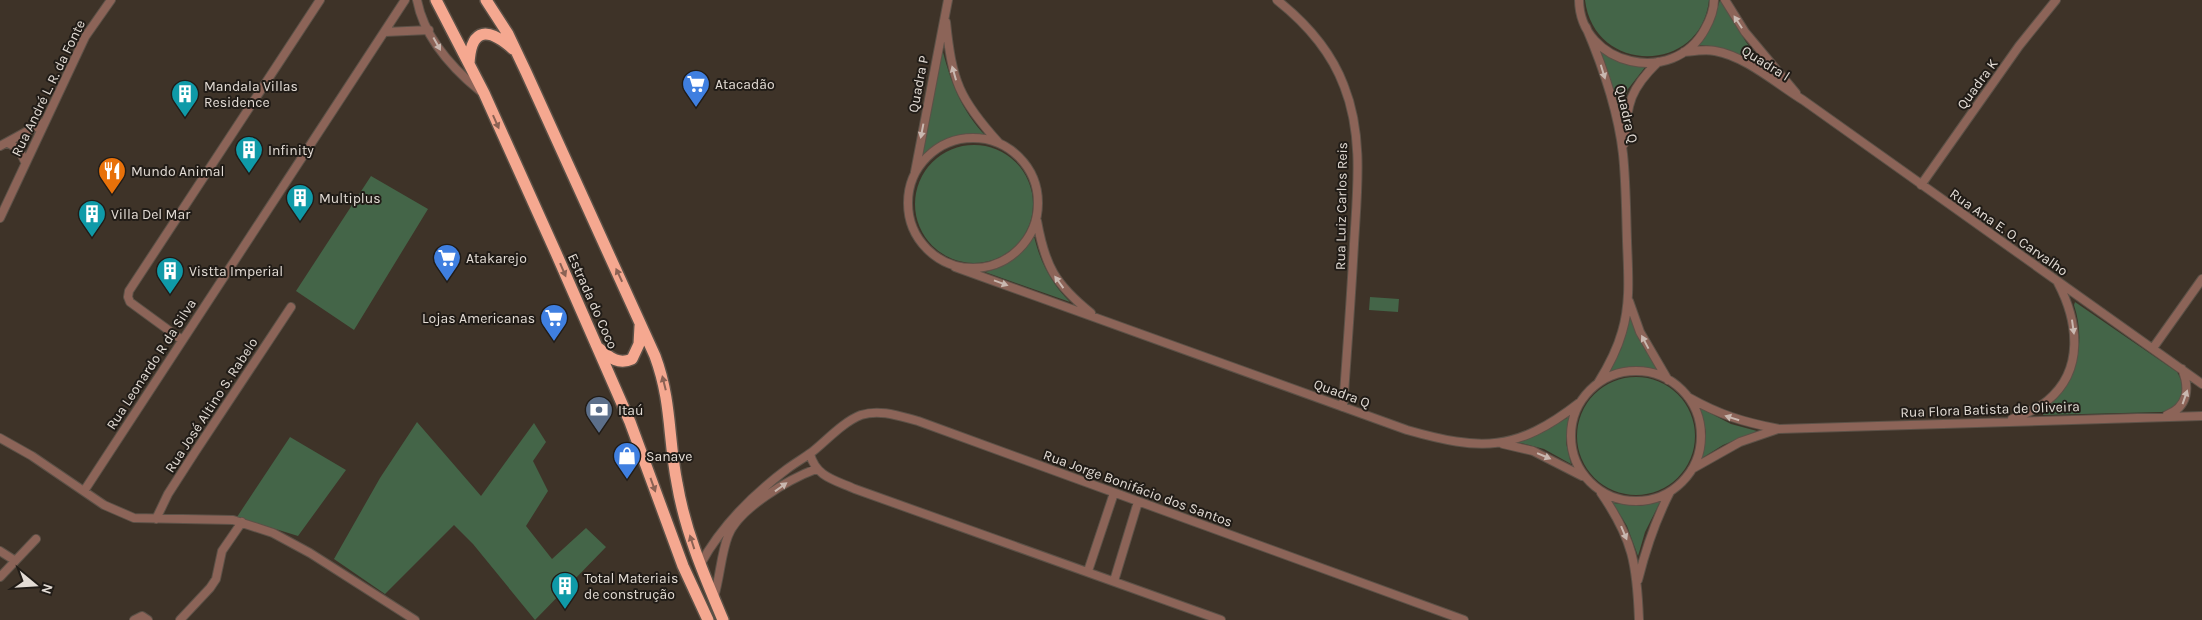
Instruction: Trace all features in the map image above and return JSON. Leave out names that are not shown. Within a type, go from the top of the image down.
[{"type":"highway","name":"Estrada do Coco","points":[[436,0],[484,93],[597,346],[630,422],[683,566],[708,620]]},
{"type":"highway","points":[[486,0],[517,52],[640,320],[662,376],[668,398],[676,481],[681,508],[700,565],[724,620]]},
{"type":"highway","points":[[470,64],[471,45],[475,38],[482,34],[492,34],[498,37],[517,52]]},
{"type":"highway","points":[[597,346],[610,358],[618,361],[626,362],[632,359],[639,344],[640,320]]},
{"type":"street","name":"Rua André L. R. da Fonte","points":[[0,218],[85,36],[111,0]]},
{"type":"street","points":[[182,340],[130,302],[128,297],[129,291],[320,0]]},
{"type":"street","name":"Rua Leonardo R da Silva","points":[[84,491],[405,0]]},
{"type":"street","points":[[417,0],[422,17],[446,59],[484,93]]},
{"type":"street","name":"Quadra P","points":[[915,174],[948,0]]},
{"type":"street","name":"Rua Luiz Carlos Reis","points":[[1278,0],[1295,14],[1315,36],[1331,60],[1344,86],[1356,137],[1356,209],[1343,407]]},
{"type":"street","points":[[1573,0],[1596,42],[1611,54],[1628,61],[1647,64],[1672,59],[1684,52],[1702,35],[1710,20],[1714,0]]},
{"type":"street","points":[[1579,0],[1581,13]]},
{"type":"street","points":[[1725,0],[1745,32],[1803,100]]},
{"type":"street","name":"Quadra K","points":[[1921,185],[2019,46],[2056,0]]},
{"type":"street","points":[[945,14],[950,56],[962,96],[975,116],[999,143]]},
{"type":"street","name":"Quadra Q","points":[[1586,26],[1610,92],[1623,154],[1629,300],[1622,332],[1614,356],[1598,383]]},
{"type":"street","points":[[384,32],[429,30]]},
{"type":"street","name":"Quadra l","points":[[1684,52],[1714,50],[1729,55],[1803,100]]},
{"type":"street","points":[[1623,154],[1627,109],[1631,96],[1643,77],[1658,62]]},
{"type":"street","name":"Rua Ana E. O. Carvalho","points":[[1803,100],[2202,384]]},
{"type":"street","points":[[0,146],[44,122]]},
{"type":"street","points":[[955,266],[972,269],[990,267],[1006,260],[1020,249],[1030,235],[1036,219],[1038,200],[1035,182],[1027,166],[1014,152],[999,143],[980,138],[960,139],[942,146],[926,158],[915,174],[909,193],[908,212],[913,230],[923,246],[938,259],[955,266],[1094,316]]},
{"type":"street","points":[[8,143],[19,149],[26,162]]},
{"type":"street","points":[[1036,219],[1042,247],[1048,264],[1058,282],[1072,298],[1094,316]]},
{"type":"street","points":[[2153,348],[2202,280]]},
{"type":"street","points":[[2008,421],[2035,410],[2048,401],[2062,385],[2072,361],[2075,339],[2073,320],[2068,302],[2057,281]]},
{"type":"street","name":"Quadra Q","points":[[1629,300],[1640,332],[1668,380]]},
{"type":"street","name":"Rua José Altino S. Rabelo","points":[[156,519],[168,494],[291,307]]},
{"type":"street","name":"Quadra Q","points":[[1094,316],[1407,430],[1464,444],[1501,444],[1538,430],[1580,403]]},
{"type":"street","points":[[2165,416],[2179,408],[2187,395],[2188,387],[2182,369]]},
{"type":"street","points":[[1599,491],[1612,498],[1627,502],[1642,502],[1670,492],[1679,486],[1692,470],[1701,440],[1700,425],[1688,397],[1668,380],[1651,373],[1633,371],[1614,374],[1598,383],[1580,403],[1572,421],[1570,440],[1574,459],[1584,476],[1599,491],[1617,517],[1633,557],[1638,582],[1639,620]]},
{"type":"street","name":"Rua Flora Batista de Oliveira","points":[[1688,397],[1726,416],[1750,424],[1779,429],[2202,416]]},
{"type":"street","name":"Rua Jorge Bonifácio dos Santos","points":[[764,494],[788,468],[810,454],[841,428],[860,416],[875,412],[893,414],[918,421],[1464,620]]},
{"type":"street","name":"Rua Flora Batista de Oliveira","points":[[1692,470],[1740,442],[1779,429]]},
{"type":"street","points":[[0,438],[32,456],[104,506],[134,518],[233,520],[273,533],[310,553],[415,620]]},
{"type":"street","points":[[1501,444],[1533,451],[1584,476]]},
{"type":"street","points":[[810,454],[816,468],[833,480],[854,489],[1114,580],[1221,620]]},
{"type":"street","points":[[700,565],[716,537],[764,494],[816,468]]},
{"type":"street","points":[[1638,582],[1647,544],[1657,517],[1670,492]]},
{"type":"street","points":[[1088,571],[1114,493]]},
{"type":"street","points":[[1114,580],[1138,502]]},
{"type":"street","points":[[714,597],[728,536],[735,519]]},
{"type":"street","points":[[180,620],[216,579],[222,551],[242,522]]},
{"type":"street","points":[[0,577],[14,560],[36,539]]},
{"type":"street","points":[[0,551],[14,560]]},
{"type":"street","points":[[134,620],[142,616],[148,620]]},
{"type":"green space","points":[[1585,0],[1709,0],[1702,25],[1688,42],[1669,53],[1647,56],[1626,53],[1607,42],[1593,25]]},
{"type":"green space","points":[[1720,0],[1746,42],[1777,80],[1730,51],[1697,45],[1712,25]]},
{"type":"green space","points":[[942,48],[958,95],[970,117],[986,136],[968,135],[951,138],[935,146],[921,158]]},
{"type":"green space","points":[[1601,51],[1621,62],[1646,66],[1628,89],[1619,115]]},
{"type":"green space","points":[[974,145],[997,149],[1016,162],[1029,181],[1033,204],[1029,227],[1016,246],[997,259],[974,263],[951,259],[932,246],[919,227],[915,204],[919,181],[932,162],[951,149]]},
{"type":"green space","points":[[371,176],[428,209],[354,330],[296,291]]},
{"type":"green space","points":[[1034,236],[1039,255],[1047,272],[1070,302],[985,272],[1000,267],[1014,259],[1025,249]]},
{"type":"green space","points":[[1370,297],[1399,299],[1398,312],[1369,310]]},
{"type":"green space","points":[[2075,302],[2177,372],[2182,385],[2182,391],[2178,402],[2174,406],[2162,412],[2043,415],[2043,410],[2064,388],[2076,362],[2079,349],[2079,334]]},
{"type":"green space","points":[[1630,318],[1643,346],[1658,370],[1633,367],[1609,373],[1621,349]]},
{"type":"green space","points":[[1636,377],[1659,381],[1678,394],[1691,413],[1695,436],[1691,459],[1678,478],[1659,491],[1636,495],[1613,491],[1594,478],[1581,459],[1577,436],[1581,413],[1594,394],[1613,381]]},
{"type":"green space","points":[[1700,408],[1731,424],[1757,431],[1723,445],[1702,458],[1706,432]]},
{"type":"green space","points":[[1569,417],[1566,443],[1571,464],[1544,449],[1517,442],[1540,433]]},
{"type":"green space","points":[[417,422],[481,496],[534,423],[546,442],[533,461],[548,491],[526,526],[552,559],[586,528],[606,547],[535,620],[473,544],[454,525],[385,594],[334,559],[380,478]]},
{"type":"green space","points":[[290,437],[346,470],[298,536],[237,517]]},
{"type":"green space","points":[[1660,502],[1645,532],[1638,556],[1627,526],[1613,503],[1640,506]]},
{"type":"place","name":"Atacadão","points":[[696,108]]},
{"type":"place","name":"Mandala Villas Residence","points":[[185,118]]},
{"type":"place","name":"Infinity","points":[[249,174]]},
{"type":"place","name":"Mundo Animal","points":[[112,195]]},
{"type":"place","name":"Multiplus","points":[[300,222]]},
{"type":"place","name":"Villa Del Mar","points":[[92,238]]},
{"type":"place","name":"Atakarejo","points":[[447,282]]},
{"type":"place","name":"Vistta Imperial","points":[[170,295]]},
{"type":"place","name":"Lojas Americanas","points":[[554,342]]},
{"type":"place","name":"Itaú","points":[[599,434]]},
{"type":"place","name":"Sanave","points":[[627,480]]},
{"type":"place","name":"Total Materiais de construção","points":[[565,610]]}]
